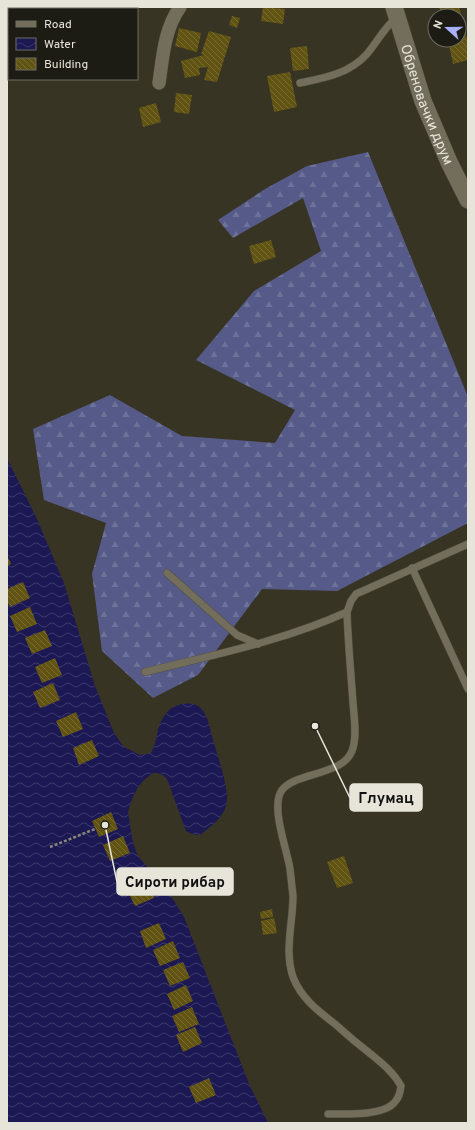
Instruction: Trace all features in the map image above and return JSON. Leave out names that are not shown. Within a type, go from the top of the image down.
[{"type":"street","points":[[160,83],[166,36],[170,23],[180,7]]},
{"type":"street","name":"Обреновачки друм","points":[[395,12],[423,101],[449,162],[468,200]]},
{"type":"lane","points":[[300,83],[331,76],[349,69],[359,62],[367,53],[395,12]]},
{"type":"lane","points":[[328,1114],[374,1112],[386,1109],[398,1098],[401,1086],[393,1074],[314,1008],[300,990],[293,977],[289,953],[293,896],[290,868],[277,809],[279,797],[283,789],[291,784],[345,762],[350,756],[353,748],[354,722],[347,612],[351,601],[356,594],[468,544]]},
{"type":"lane","points":[[412,568],[468,689]]},
{"type":"lane","points":[[166,573],[237,635],[258,644]]},
{"type":"lane","points":[[145,672],[258,644],[320,624],[347,612]]},
{"type":"path","points":[[50,848],[95,829]]},
{"type":"green space","points":[[368,152],[468,397],[468,523],[337,591],[262,589],[198,675],[153,698],[102,651],[92,574],[106,523],[44,500],[33,429],[110,395],[182,436],[275,443],[295,410],[196,360],[254,291],[321,251],[303,198],[233,238],[218,220],[265,189],[307,166]]},
{"type":"water","points":[[7,458],[37,519],[64,583],[95,686],[114,733],[124,747],[140,755],[151,753],[159,727],[164,717],[168,711],[181,704],[191,704],[200,707],[207,718],[225,783],[227,798],[223,813],[214,824],[200,835],[192,834],[186,831],[167,779],[158,773],[153,773],[138,787],[128,811],[132,838],[137,855],[168,891],[184,917],[249,1084],[268,1123],[7,1123]]},
{"type":"building","points":[[263,7],[285,9],[283,24],[261,21]]},
{"type":"building","points":[[439,7],[459,8],[439,8]]},
{"type":"building","points":[[232,16],[240,18],[237,28],[229,25]]},
{"type":"building","points":[[179,28],[201,33],[197,52],[175,46]]},
{"type":"building","points":[[209,31],[231,37],[217,82],[204,80],[208,67],[199,68],[200,75],[185,78],[181,61],[204,55],[201,54]]},
{"type":"building","points":[[467,39],[468,60],[453,64],[450,48],[467,48]]},
{"type":"building","points":[[307,46],[309,69],[293,71],[290,48]]},
{"type":"building","points":[[290,72],[297,107],[274,112],[267,76]]},
{"type":"building","points":[[176,93],[192,95],[189,114],[174,112]]},
{"type":"building","points":[[156,103],[161,122],[143,127],[139,108]]},
{"type":"building","points":[[271,240],[276,257],[254,264],[249,246]]},
{"type":"building","points":[[7,555],[11,564],[7,566]]},
{"type":"building","points":[[23,582],[30,598],[10,607],[7,600],[7,589]]},
{"type":"building","points":[[30,607],[37,624],[17,632],[10,616]]},
{"type":"building","points":[[45,630],[52,646],[32,654],[25,638]]},
{"type":"building","points":[[55,658],[62,675],[42,683],[35,667]]},
{"type":"building","points":[[53,683],[60,700],[40,708],[33,692]]},
{"type":"building","points":[[76,712],[83,729],[63,737],[56,721]]},
{"type":"building","points":[[92,740],[99,756],[79,765],[73,748]]},
{"type":"building","points":[[111,812],[118,829],[99,837],[92,821]]},
{"type":"building","points":[[123,836],[130,853],[110,861],[103,845]]},
{"type":"building","points":[[344,856],[353,883],[337,888],[327,862]]},
{"type":"building","points":[[147,881],[154,898],[135,906],[127,890]]},
{"type":"building","points":[[272,909],[273,917],[261,919],[260,912]]},
{"type":"building","points":[[274,918],[277,933],[263,935],[261,921]]},
{"type":"building","points":[[159,923],[166,939],[146,948],[140,931]]},
{"type":"building","points":[[173,941],[180,958],[160,966],[153,950]]},
{"type":"building","points":[[183,962],[190,978],[170,986],[163,970]]},
{"type":"building","points":[[186,985],[193,1001],[174,1010],[167,994]]},
{"type":"building","points":[[192,1007],[199,1024],[179,1032],[172,1016]]},
{"type":"building","points":[[195,1027],[202,1043],[183,1052],[176,1035]]},
{"type":"building","points":[[209,1078],[216,1095],[196,1103],[189,1087]]},
{"type":"place","name":"Глумац","points":[[315,726]]},
{"type":"place","name":"Сироти рибар","points":[[105,825]]}]
